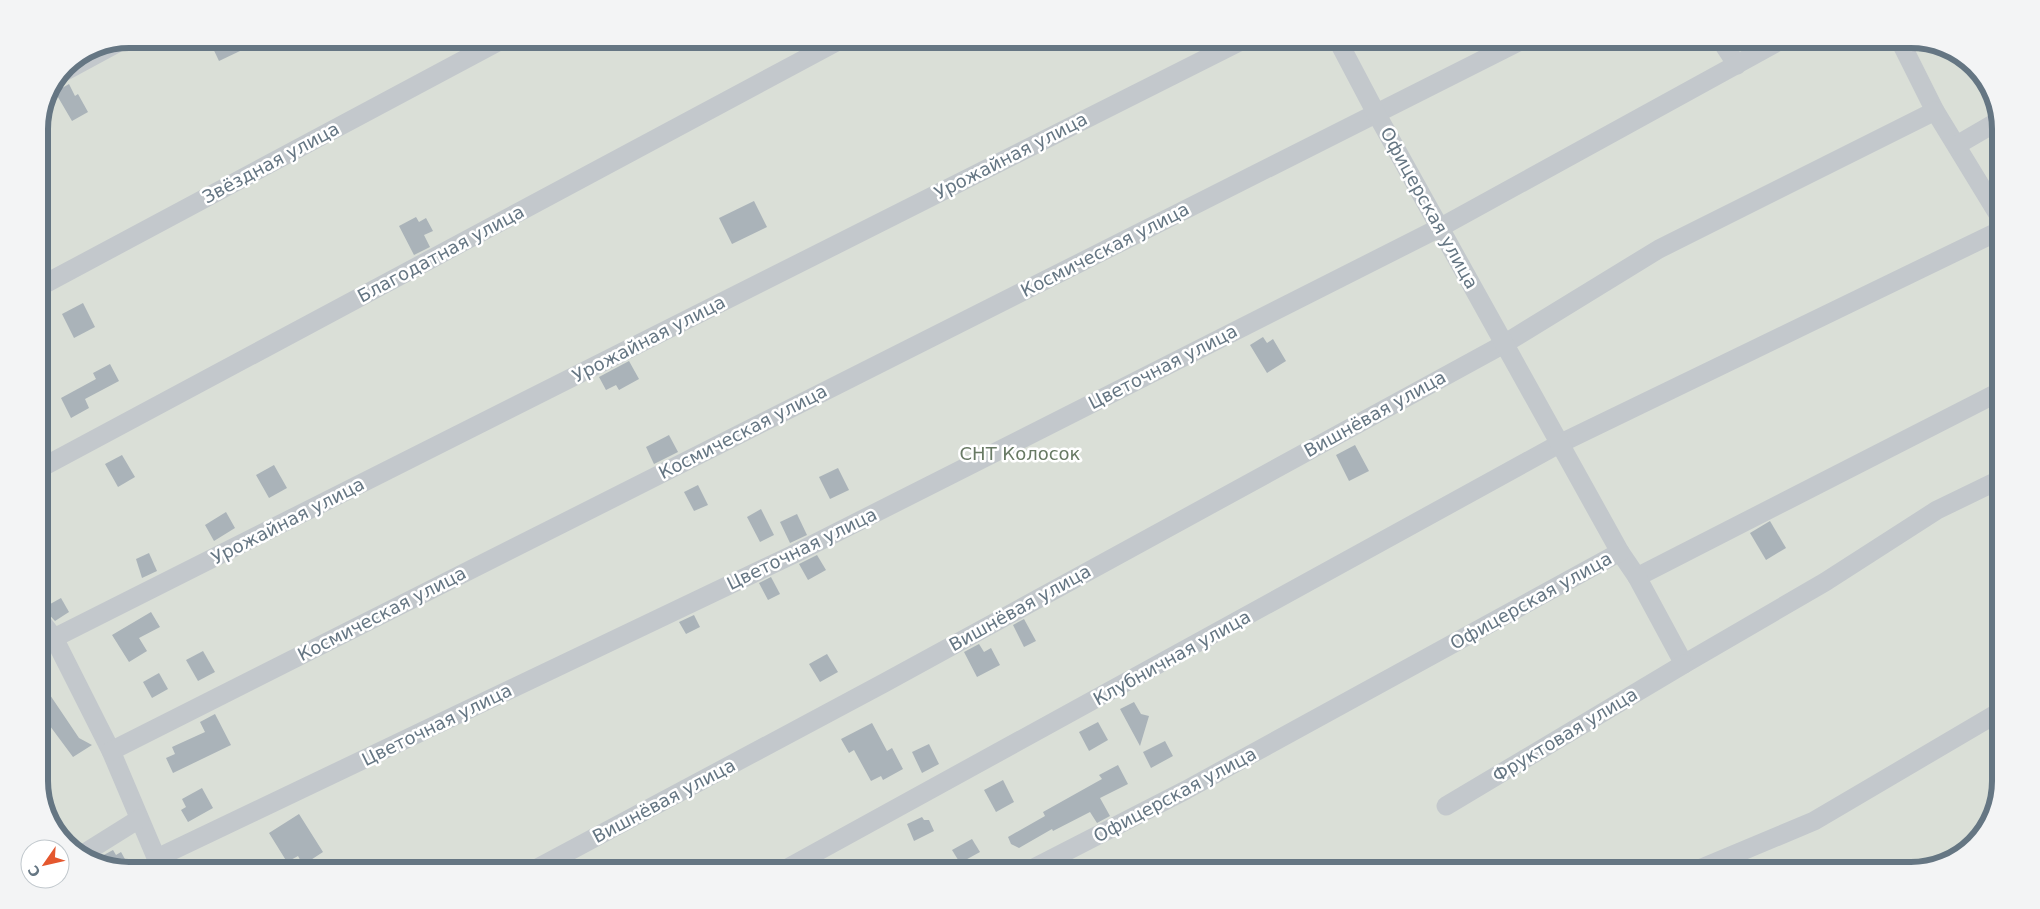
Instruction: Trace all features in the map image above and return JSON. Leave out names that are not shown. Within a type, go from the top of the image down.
[{"type":"street","name":"Звёздная улица","points":[[48,282],[486,48]]},
{"type":"street","name":"Благодатная улица","points":[[48,464],[825,48]]},
{"type":"street","name":"Урожайная улица","points":[[54,638],[1227,48]]},
{"type":"street","name":"Офицерская улица","points":[[1046,862],[1186,790],[1620,552],[1342,48]]},
{"type":"street","name":"Космическая улица","points":[[111,751],[1506,48]]},
{"type":"street","points":[[1726,48],[1737,65]]},
{"type":"street","name":"Цветочная улица","points":[[163,862],[783,559],[1441,227],[1767,48]]},
{"type":"street","points":[[1904,48],[1935,110],[1992,204]]},
{"type":"street","name":"Вишнёвая улица","points":[[549,862],[901,674],[1504,344],[1659,249],[1935,110]]},
{"type":"street","points":[[1957,145],[1992,125]]},
{"type":"street","name":"Клубничная улица","points":[[799,862],[1559,444],[1992,234]]},
{"type":"street","points":[[1637,577],[1992,397]]},
{"type":"street","name":"Фруктовая улица","points":[[1446,806],[1825,582],[1937,510],[1992,483]]},
{"type":"street","points":[[1620,552],[1637,577],[1684,664]]},
{"type":"street","points":[[48,630],[54,638],[111,751],[158,862]]},
{"type":"street","points":[[1716,862],[1814,821],[1992,716]]},
{"type":"street","points":[[88,851],[139,819]]},
{"type":"green space","name":"СНТ Колосок","points":[[129,48],[1911,48],[1927,49],[1952,58],[1969,71],[1982,88],[1991,113],[1992,124],[1992,780],[1991,796],[1982,821],[1976,830],[1956,848],[1932,859],[1911,862],[129,862],[113,860],[88,851],[75,841],[61,825],[52,806],[48,785],[48,124],[50,108],[64,79],[84,61],[113,49]]},
{"type":"building","points":[[213,48],[238,48],[240,51],[219,61]]},
{"type":"building","points":[[69,84],[75,96],[78,94],[88,112],[72,121],[56,93]]},
{"type":"building","points":[[754,201],[767,227],[732,244],[719,218]]},
{"type":"building","points":[[416,217],[419,222],[426,218],[433,231],[424,235],[430,247],[414,255],[399,226]]},
{"type":"building","points":[[83,303],[95,327],[74,338],[62,314]]},
{"type":"building","points":[[1263,337],[1267,343],[1273,339],[1286,361],[1267,373],[1250,345]]},
{"type":"building","points":[[629,361],[639,379],[619,390],[616,385],[606,390],[599,377]]},
{"type":"building","points":[[110,364],[119,381],[85,399],[89,408],[71,418],[61,398],[96,379],[93,373]]},
{"type":"building","points":[[669,435],[678,452],[654,464],[646,447]]},
{"type":"building","points":[[1355,445],[1369,471],[1349,481],[1336,455]]},
{"type":"building","points":[[122,455],[135,477],[118,487],[105,464]]},
{"type":"building","points":[[274,465],[287,488],[269,498],[256,475]]},
{"type":"building","points":[[838,468],[849,490],[830,499],[819,477]]},
{"type":"building","points":[[698,485],[708,505],[694,511],[684,492]]},
{"type":"building","points":[[761,509],[774,535],[760,542],[747,517]]},
{"type":"building","points":[[226,512],[235,528],[214,541],[205,525]]},
{"type":"building","points":[[797,514],[807,535],[790,543],[780,522]]},
{"type":"building","points":[[1770,521],[1786,548],[1766,560],[1750,533]]},
{"type":"building","points":[[149,553],[157,571],[142,578],[136,559]]},
{"type":"building","points":[[817,555],[826,570],[808,580],[799,564]]},
{"type":"building","points":[[771,577],[780,594],[768,600],[759,583]]},
{"type":"building","points":[[61,598],[69,612],[55,621],[48,613],[48,605]]},
{"type":"building","points":[[151,612],[160,627],[139,638],[147,651],[129,662],[112,635]]},
{"type":"building","points":[[694,615],[700,627],[686,634],[679,622]]},
{"type":"building","points":[[1024,619],[1036,641],[1024,647],[1013,625]]},
{"type":"building","points":[[979,644],[984,652],[991,648],[1000,665],[977,677],[964,652]]},
{"type":"building","points":[[203,651],[215,672],[198,681],[186,660]]},
{"type":"building","points":[[827,654],[838,672],[820,682],[809,664]]},
{"type":"building","points":[[159,673],[168,689],[152,698],[143,682]]},
{"type":"building","points":[[48,692],[79,738],[92,745],[73,757],[50,726],[48,727]]},
{"type":"building","points":[[1134,702],[1141,714],[1149,716],[1140,746],[1120,709]]},
{"type":"building","points":[[215,714],[231,745],[173,773],[166,758],[175,754],[172,747],[205,732],[200,722]]},
{"type":"building","points":[[1098,722],[1108,740],[1089,751],[1079,732]]},
{"type":"building","points":[[872,723],[887,751],[892,748],[903,769],[883,780],[881,776],[871,781],[854,750],[849,753],[841,739]]},
{"type":"building","points":[[1165,741],[1173,756],[1151,768],[1143,752]]},
{"type":"building","points":[[929,744],[939,764],[922,773],[912,752]]},
{"type":"building","points":[[1118,765],[1128,784],[1100,798],[1110,816],[1097,823],[1090,812],[1053,831],[1052,829],[1019,848],[1011,844],[1008,837],[1045,816],[1043,812],[1102,779],[1099,775]]},
{"type":"building","points":[[1003,780],[1014,802],[996,812],[984,790]]},
{"type":"building","points":[[202,788],[213,808],[188,822],[181,810],[186,807],[182,799]]},
{"type":"building","points":[[299,814],[323,852],[308,862],[301,862],[298,856],[287,862],[269,833]]},
{"type":"building","points":[[922,817],[924,820],[929,820],[934,831],[914,841],[907,824]]},
{"type":"building","points":[[972,839],[980,852],[959,862],[952,850]]},
{"type":"building","points":[[113,850],[116,855],[121,852],[126,862],[113,860],[102,856]]}]
